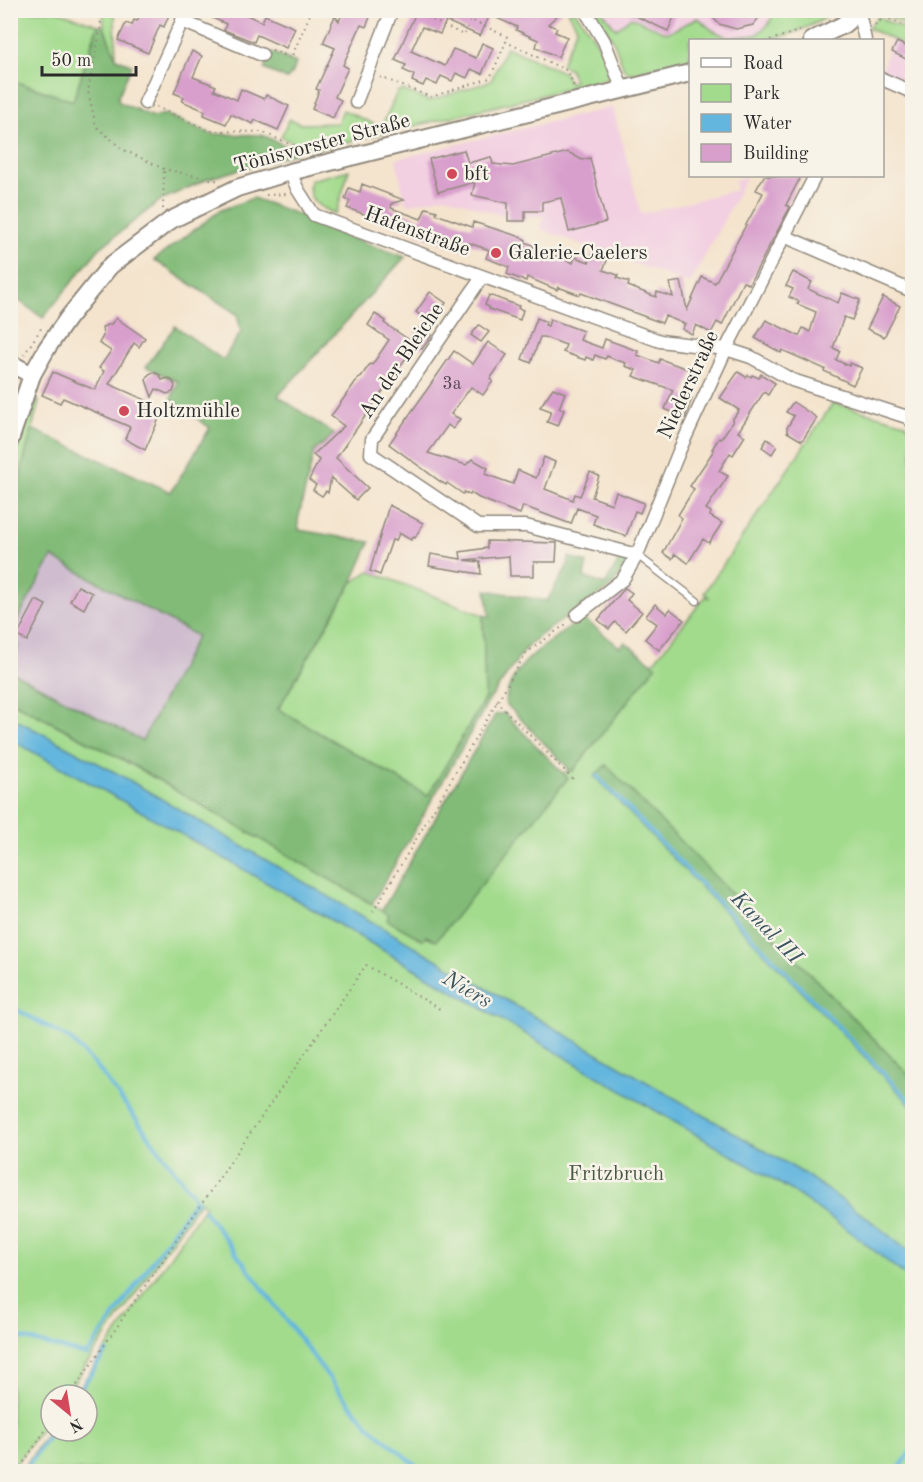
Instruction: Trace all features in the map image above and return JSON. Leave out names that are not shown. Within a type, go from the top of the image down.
[{"type":"main road","points":[[814,39],[843,25],[860,11]]},
{"type":"main road","name":"Tönisvorster Straße","points":[[10,440],[32,375],[68,318],[111,266],[171,220],[237,188],[290,172],[689,74]]},
{"type":"main road","points":[[10,363],[32,375]]},
{"type":"street","points":[[356,102],[392,10]]},
{"type":"street","points":[[585,10],[604,41],[623,90]]},
{"type":"street","points":[[860,11],[865,37]]},
{"type":"street","points":[[145,103],[184,16],[262,55]]},
{"type":"street","points":[[884,80],[912,92]]},
{"type":"street","name":"Hafenstraße","points":[[290,172],[314,215],[660,341],[726,349],[751,357],[792,380],[907,417],[912,422]]},
{"type":"street","name":"Niederstraße","points":[[637,555],[680,449],[726,349],[814,177]]},
{"type":"street","points":[[784,236],[912,291]]},
{"type":"street","name":"An der Bleiche","points":[[482,277],[372,439],[371,454],[478,526],[526,526],[637,555]]},
{"type":"street","points":[[577,615],[623,579],[637,555]]},
{"type":"lane","points":[[637,555],[696,601]]},
{"type":"path","points":[[100,10],[101,26],[88,91],[96,126],[122,149],[164,170],[218,181],[237,188]]},
{"type":"path","points":[[262,55],[265,47],[291,58],[312,10]]},
{"type":"path","points":[[367,72],[431,97],[490,78],[508,36],[471,20],[464,35],[411,10]]},
{"type":"path","points":[[865,37],[892,10]]},
{"type":"path","points":[[904,10],[912,29]]},
{"type":"path","points":[[885,17],[912,29]]},
{"type":"path","points":[[506,42],[568,70],[579,101]]},
{"type":"path","points":[[145,103],[211,131],[262,132],[294,146],[320,165]]},
{"type":"path","points":[[163,209],[164,170]]},
{"type":"path","points":[[264,195],[285,195],[298,189]]},
{"type":"path","points":[[30,344],[47,348]]},
{"type":"path","points":[[373,912],[526,653],[577,615]]},
{"type":"path","points":[[496,701],[575,781]]},
{"type":"path","points":[[77,1383],[366,966],[443,1011]]},
{"type":"path","points":[[17,1472],[39,1440]]},
{"type":"shaded area","points":[[602,11],[774,11],[769,24],[756,35],[729,38],[712,30],[698,18],[667,33],[631,17],[616,29]]},
{"type":"shaded area","points":[[891,39],[912,49],[912,88],[884,75],[884,64]]},
{"type":"shaded area","points":[[613,107],[641,214],[736,190],[734,181],[746,177],[690,284],[540,229],[544,216],[499,215],[446,196],[406,205],[396,159]]},
{"type":"shaded area","points":[[52,557],[197,636],[142,741],[12,671],[18,646],[11,641],[11,631]]},
{"type":"green space","points":[[11,11],[57,11],[98,25],[73,101],[11,80]]},
{"type":"green space","points":[[103,11],[115,11],[116,58],[104,27]]},
{"type":"green space","points":[[568,11],[575,11],[597,43],[606,60],[608,79],[311,151],[281,137],[289,119],[301,124],[337,123],[343,110],[376,125],[383,124],[397,92],[403,90],[429,101],[491,81],[506,47],[565,73],[569,83],[574,81],[570,69],[561,65],[577,27]]},
{"type":"green space","points":[[595,11],[602,11],[616,29],[631,17],[667,33],[698,18],[712,30],[729,38],[756,35],[769,24],[774,11],[809,16],[811,11],[837,11],[801,30],[772,39],[689,39],[689,59],[630,74],[624,69],[613,40]]},
{"type":"green space","points":[[882,11],[912,11],[912,27],[886,16]]},
{"type":"green space","points":[[879,15],[884,20],[912,32],[912,49],[868,28]]},
{"type":"green space","points":[[98,25],[104,27],[116,58],[132,65],[118,97],[119,102],[153,117],[165,114],[211,134],[262,135],[296,150],[296,153],[210,178],[161,200],[99,249],[43,318],[11,295],[11,80],[73,101]]},
{"type":"green space","points":[[271,52],[296,63],[287,79],[264,69]]},
{"type":"green space","points":[[349,170],[336,214],[319,206],[310,192],[311,180]]},
{"type":"green space","points":[[253,198],[302,216],[307,222],[405,257],[278,396],[334,434],[314,452],[298,520],[299,530],[370,542],[352,583],[278,709],[428,796],[485,698],[483,615],[490,616],[486,590],[547,601],[568,565],[569,557],[587,563],[584,577],[605,585],[621,557],[626,561],[626,568],[609,588],[542,634],[520,656],[490,699],[372,904],[129,763],[11,701],[11,641],[18,645],[12,672],[142,741],[197,636],[52,557],[11,631],[11,511],[32,429],[171,492],[210,428],[171,399],[178,382],[146,367],[175,326],[223,360],[241,332],[237,314],[154,260],[221,210]]},
{"type":"green space","points":[[34,400],[39,401],[11,511],[11,470]]},
{"type":"green space","name":"Fritzbruch","points":[[833,403],[905,423],[912,430],[912,1471],[21,1471],[41,1443],[99,1443],[99,1383],[82,1383],[205,1206],[200,1201],[73,1383],[39,1383],[39,1432],[11,1471],[10,701],[129,763],[432,939],[706,596],[710,598],[704,593]]},
{"type":"green space","points":[[369,571],[483,615],[485,698],[428,796],[278,709],[352,583]]},
{"type":"green space","points":[[583,618],[620,647],[625,642],[656,666],[572,772],[506,704],[508,690],[523,665],[546,644]]},
{"type":"green space","points":[[504,713],[568,778],[436,941],[426,936],[423,940],[387,920],[389,915],[382,910],[495,715]]},
{"type":"green space","points":[[606,765],[912,1078],[912,1106],[594,776]]},
{"type":"water","name":"Niers","points":[[11,717],[122,776],[803,1173],[866,1217],[912,1254],[912,1281],[852,1233],[789,1189],[207,849],[11,740]]},
{"type":"building","points":[[142,10],[171,10],[164,27],[160,25],[148,53],[118,40],[126,23],[132,25],[134,20],[137,21]]},
{"type":"building","points":[[195,10],[236,10],[262,22],[265,15],[295,28],[286,48],[257,35],[254,42],[224,30],[226,24]]},
{"type":"building","points":[[344,10],[373,10],[366,27],[361,25],[343,65],[348,68],[335,97],[341,100],[333,118],[312,109],[319,90],[316,89],[335,48],[323,43],[335,16],[339,21]]},
{"type":"building","points":[[417,10],[563,10],[548,24],[557,28],[555,32],[567,37],[558,57],[536,47],[538,40],[516,30],[517,27],[490,15],[480,36],[446,21],[440,34],[422,27],[411,51],[445,66],[453,49],[476,58],[482,43],[493,48],[482,74],[471,69],[467,78],[456,73],[452,81],[441,76],[437,85],[426,80],[423,86],[412,81],[414,75],[403,70],[406,65],[395,60]]},
{"type":"building","points":[[623,10],[677,10],[668,31]]},
{"type":"building","points":[[706,10],[765,10],[753,25],[736,29],[719,24]]},
{"type":"building","points":[[897,42],[912,49],[912,62],[892,52]]},
{"type":"building","points":[[192,51],[202,56],[193,77],[216,86],[214,90],[237,100],[241,89],[264,99],[266,95],[289,106],[278,130],[255,120],[253,124],[231,114],[226,124],[204,115],[205,111],[182,101],[184,97],[174,93]]},
{"type":"building","points":[[464,150],[468,163],[491,157],[493,164],[513,166],[568,152],[582,160],[590,158],[606,222],[569,232],[561,198],[542,202],[542,211],[525,211],[525,221],[508,221],[508,203],[472,195],[475,182],[438,192],[429,159]]},
{"type":"building","points":[[763,177],[800,177],[786,205],[790,207],[749,284],[743,282],[722,325],[717,322],[711,333],[696,325],[692,334],[682,329],[685,324],[665,316],[662,323],[581,293],[580,295],[558,287],[557,290],[527,277],[526,281],[507,274],[509,267],[486,258],[489,250],[469,243],[466,251],[416,233],[417,229],[387,218],[386,222],[347,208],[350,201],[345,199],[349,188],[360,192],[362,184],[404,200],[392,203],[391,208],[421,219],[426,208],[437,211],[436,214],[472,227],[473,222],[521,237],[533,247],[573,263],[575,257],[589,262],[594,250],[609,256],[603,270],[629,282],[628,286],[656,297],[657,292],[673,297],[670,283],[681,281],[687,310],[702,277],[715,283],[763,193],[756,190]]},
{"type":"building","points":[[793,272],[812,282],[808,289],[838,303],[842,293],[860,300],[852,320],[844,317],[833,348],[840,351],[836,360],[849,366],[850,363],[862,368],[853,385],[824,371],[825,369],[782,350],[781,353],[755,338],[766,320],[799,336],[803,328],[810,332],[816,312],[797,304],[799,301],[789,297],[793,289],[786,286]]},
{"type":"building","points":[[430,292],[446,303],[432,323],[416,312]]},
{"type":"building","points":[[489,295],[519,306],[518,308],[523,310],[520,320],[489,309],[485,305]]},
{"type":"building","points":[[883,297],[900,306],[884,337],[867,329]]},
{"type":"building","points":[[375,314],[386,321],[384,323],[411,341],[420,327],[432,335],[422,349],[415,345],[336,458],[368,488],[356,500],[331,478],[328,493],[326,491],[322,496],[313,490],[316,485],[309,480],[319,460],[313,455],[344,426],[331,416],[389,340],[368,325]]},
{"type":"building","name":"Holtzmühle","points":[[116,318],[145,338],[139,347],[134,343],[109,384],[150,402],[148,408],[161,414],[145,450],[125,439],[130,427],[63,398],[60,403],[42,395],[53,372],[95,390],[104,371],[99,368],[111,351],[99,343],[103,336],[102,327],[111,324]]},
{"type":"building","points":[[537,318],[546,322],[545,325],[548,326],[550,319],[583,331],[580,340],[602,348],[605,339],[638,351],[637,355],[659,363],[660,359],[693,371],[684,395],[692,398],[685,418],[665,409],[673,390],[633,376],[636,370],[625,366],[626,363],[607,356],[605,359],[595,355],[593,360],[586,357],[585,360],[563,352],[566,345],[540,337],[531,363],[522,359]]},
{"type":"building","points":[[479,325],[489,332],[481,342],[471,335]]},
{"type":"building","points":[[488,342],[507,355],[490,379],[493,381],[483,395],[471,387],[451,414],[460,419],[453,429],[448,425],[428,453],[466,465],[472,459],[488,468],[485,474],[513,484],[518,470],[536,478],[544,457],[555,462],[545,489],[573,500],[575,494],[580,496],[590,472],[599,476],[592,497],[612,504],[616,492],[644,503],[640,513],[635,511],[626,536],[593,524],[596,515],[577,508],[571,524],[523,506],[520,514],[471,493],[470,495],[464,492],[463,494],[447,483],[446,485],[441,482],[389,444],[454,351],[473,364]]},
{"type":"building","points":[[154,372],[160,375],[162,380],[168,378],[173,381],[175,386],[173,392],[167,394],[156,389],[152,397],[146,380],[149,374]]},
{"type":"building","points":[[738,372],[746,377],[752,375],[759,378],[761,374],[775,383],[768,395],[764,392],[738,432],[745,436],[733,455],[730,453],[719,471],[728,476],[706,509],[711,512],[710,516],[722,523],[709,543],[703,539],[688,563],[675,554],[672,559],[663,553],[682,518],[678,515],[694,489],[690,486],[739,410],[720,398]]},
{"type":"building","points":[[553,388],[565,393],[559,408],[564,410],[558,426],[547,422],[551,411],[540,407]]},
{"type":"building","points":[[793,402],[817,418],[802,441],[787,432],[794,416],[786,412]]},
{"type":"building","points":[[767,439],[777,446],[772,454],[762,447]]},
{"type":"building","points":[[389,505],[423,523],[415,538],[411,540],[399,533],[396,541],[392,540],[380,575],[370,571]]},
{"type":"building","points":[[487,541],[557,543],[556,562],[534,562],[534,576],[510,576],[509,556],[464,560],[480,562],[481,574],[429,566],[431,554],[461,559],[460,552],[487,548]]},
{"type":"building","points":[[78,586],[92,593],[84,609],[70,601]]},
{"type":"building","points":[[625,588],[632,593],[627,600],[642,612],[626,631],[615,622],[609,629],[598,620]]},
{"type":"building","points":[[36,600],[46,605],[27,641],[17,636]]},
{"type":"building","points":[[655,604],[667,614],[670,609],[684,620],[659,650],[645,639],[657,624],[646,616]]},
{"type":"waterway","name":"Kanal III","points":[[597,776],[912,1103]]},
{"type":"waterway","points":[[10,1006],[70,1039],[98,1068],[198,1202]]},
{"type":"waterway","points":[[10,1335],[87,1355],[196,1199]]},
{"type":"waterway","points":[[204,1210],[342,1395],[369,1426],[424,1472]]},
{"type":"waterway","points":[[84,1383],[107,1351]]},
{"type":"waterway","points":[[24,1472],[44,1443]]},
{"type":"waterway","points":[[897,1472],[912,1449]]},
{"type":"place","name":"bft","points":[[452,174]]},
{"type":"place","name":"Galerie-Caelers","points":[[496,253]]},
{"type":"place","name":"Holtzmühle","points":[[124,411]]}]
